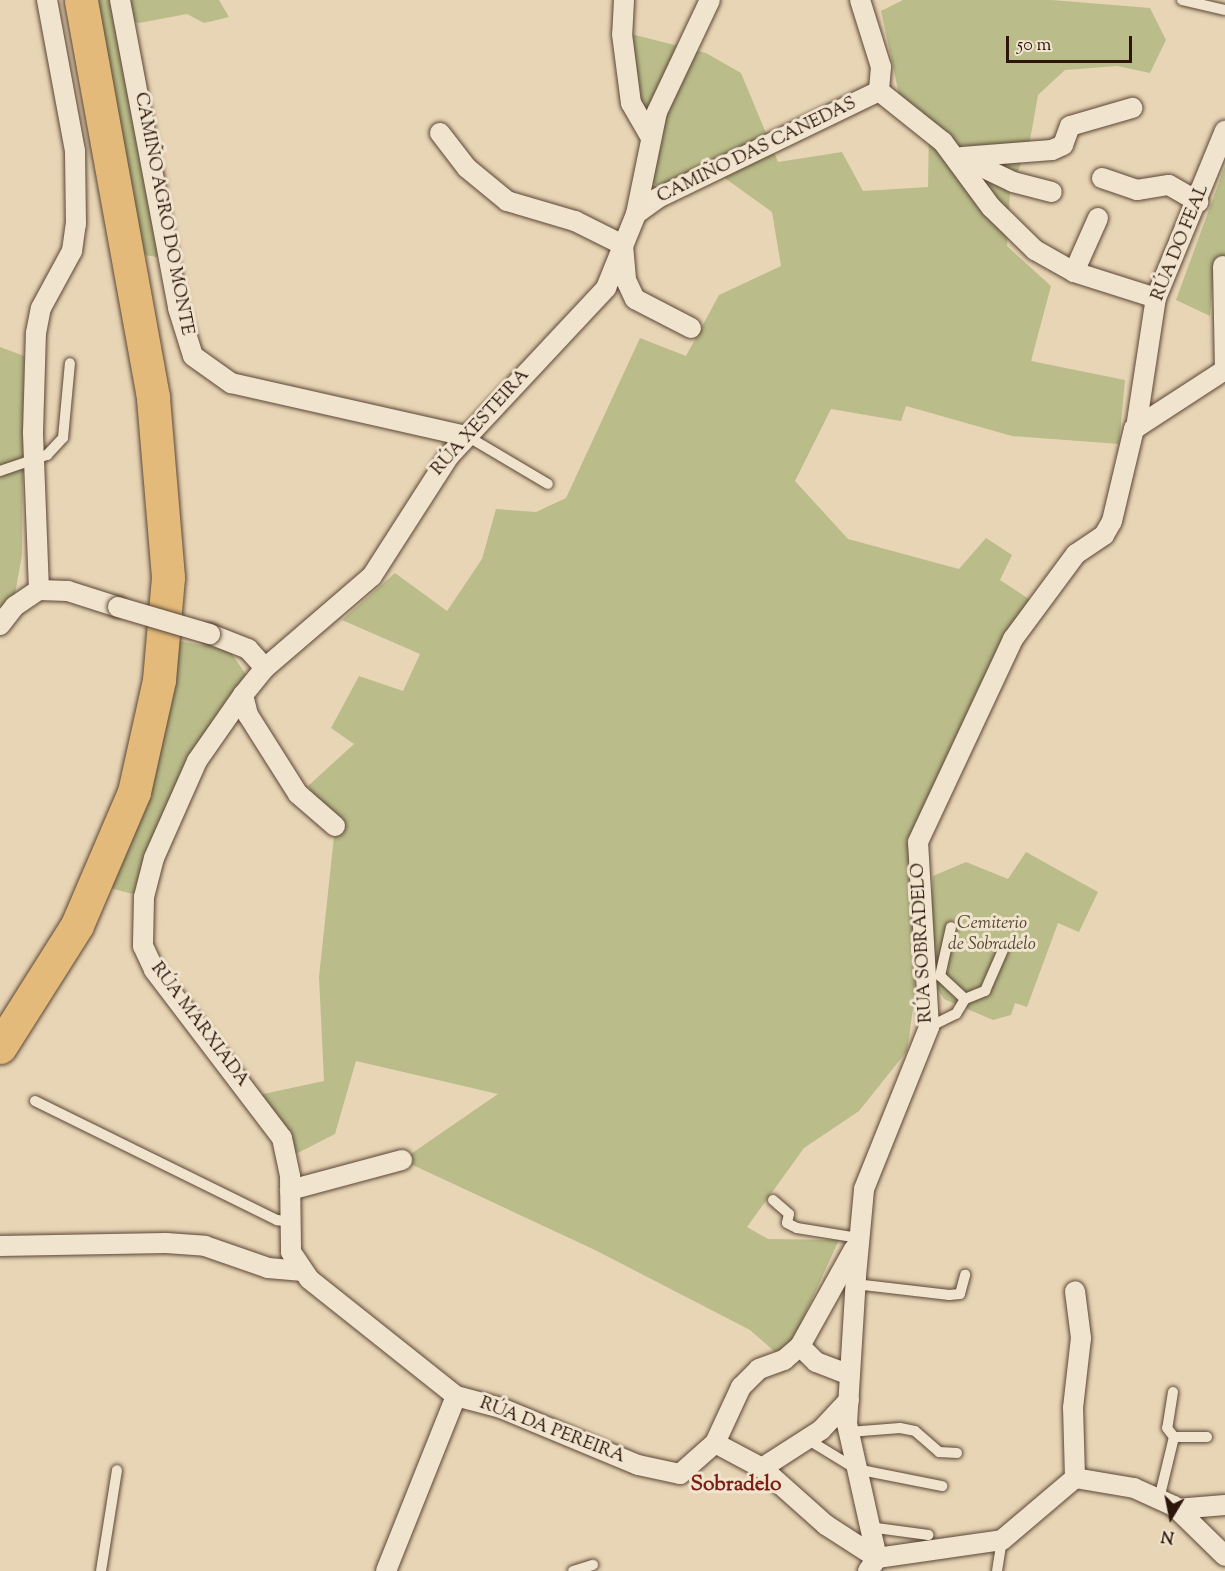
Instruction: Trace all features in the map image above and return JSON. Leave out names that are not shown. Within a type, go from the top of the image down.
[{"type":"highway","points":[[0,1047],[77,925],[134,792],[159,680],[167,589],[163,474],[153,397],[81,0]]},
{"type":"street","points":[[39,590],[34,460],[41,308],[72,251],[76,224],[75,151],[47,0]]},
{"type":"street","name":"CAMIÑO AGRO DO MONTE","points":[[120,0],[178,308],[193,356],[231,383],[467,436]]},
{"type":"street","points":[[624,0],[622,34],[631,103],[650,136]]},
{"type":"street","name":"RÚA XESTEIRA","points":[[243,695],[266,668],[372,576],[396,546],[428,484],[467,436],[606,288],[636,214],[650,136],[710,0]]},
{"type":"street","points":[[860,0],[881,67],[879,92],[955,155],[1013,182],[1052,192]]},
{"type":"street","name":"CAMIÑO DAS CANEDAS","points":[[636,214],[658,198],[879,92]]},
{"type":"street","points":[[955,155],[1052,150],[1063,145],[1070,126],[1132,108]]},
{"type":"street","name":"RÚA DO FEAL","points":[[1135,429],[1156,298],[1198,202],[1225,131]]},
{"type":"street","points":[[440,133],[467,168],[507,201],[575,221],[623,245],[626,280],[635,299],[691,328]]},
{"type":"street","points":[[955,155],[991,207],[1035,250],[1074,272],[1156,298]]},
{"type":"street","points":[[1102,178],[1137,190],[1169,185],[1198,202]]},
{"type":"street","points":[[1074,272],[1098,218]]},
{"type":"street","points":[[1135,429],[1225,370],[1223,266]]},
{"type":"street","name":"RÚA SOBRADELO","points":[[872,1565],[869,1527],[849,1432],[855,1284],[864,1189],[928,1027],[918,842],[1013,639],[1076,554],[1104,535],[1112,521],[1135,429]]},
{"type":"street","points":[[0,625],[15,606],[39,590],[68,591],[210,634],[248,649],[266,668]]},
{"type":"street","points":[[243,695],[248,716],[298,795],[335,826]]},
{"type":"street","name":"RÚA MARXIADA","points":[[243,695],[197,761],[154,858],[144,897],[143,946],[153,969],[282,1138],[290,1190],[291,1252],[303,1271],[456,1396]]},
{"type":"street","points":[[290,1190],[402,1160]]},
{"type":"street","name":"RÚA DA PEREIRA","points":[[386,1571],[456,1396],[501,1408],[638,1466],[680,1474],[716,1443],[741,1387],[759,1368],[784,1360],[800,1346],[859,1238]]},
{"type":"street","points":[[0,1246],[166,1243],[205,1246],[268,1268],[303,1271]]},
{"type":"street","points":[[1075,1478],[1073,1408],[1081,1338],[1076,1291]]},
{"type":"street","points":[[800,1346],[816,1362],[850,1375]]},
{"type":"street","points":[[762,1467],[807,1439],[849,1400]]},
{"type":"street","points":[[716,1443],[762,1467],[872,1565],[1002,1540],[1075,1478],[1134,1488],[1159,1499],[1176,1509],[1225,1556]]},
{"type":"street","points":[[1176,1509],[1225,1505]]},
{"type":"lane","points":[[1182,0],[1225,10]]},
{"type":"lane","points":[[0,471],[34,460],[63,438],[70,363]]},
{"type":"lane","points":[[467,436],[548,484]]},
{"type":"lane","points":[[951,927],[940,976],[965,999]]},
{"type":"lane","points":[[928,1027],[956,1014],[965,999],[985,991],[1003,950]]},
{"type":"lane","points":[[35,1101],[277,1220],[290,1222]]},
{"type":"lane","points":[[773,1200],[789,1214],[787,1223],[797,1228],[859,1238]]},
{"type":"lane","points":[[855,1284],[949,1295],[960,1294],[965,1275]]},
{"type":"lane","points":[[1173,1392],[1167,1428],[1174,1437]]},
{"type":"lane","points":[[849,1432],[900,1428],[915,1431],[939,1452],[957,1453]]},
{"type":"lane","points":[[1174,1437],[1207,1437]]},
{"type":"lane","points":[[1159,1499],[1174,1437]]},
{"type":"lane","points":[[807,1439],[856,1469],[942,1486]]},
{"type":"lane","points":[[101,1571],[117,1470]]},
{"type":"lane","points":[[869,1527],[928,1535]]},
{"type":"lane","points":[[997,1571],[1002,1540]]},
{"type":"lane","points":[[573,1571],[593,1564]]},
{"type":"green space","points":[[97,0],[219,0],[229,17],[204,23],[187,14],[139,23],[124,19],[170,259],[144,255]]},
{"type":"green space","points":[[903,0],[1052,0],[1150,8],[1166,40],[1150,73],[1117,66],[1065,70],[1038,95],[1030,140],[1010,191],[1007,246],[1051,286],[1031,361],[1125,380],[1119,444],[1012,436],[906,406],[901,421],[831,409],[795,481],[848,539],[959,569],[986,538],[1012,555],[1000,580],[1038,605],[918,842],[914,1002],[907,1051],[859,1111],[804,1148],[747,1227],[768,1239],[839,1240],[784,1360],[750,1330],[595,1250],[402,1160],[498,1094],[356,1061],[335,1134],[286,1159],[254,1096],[324,1081],[319,977],[335,827],[308,786],[354,744],[331,728],[359,676],[403,691],[420,654],[342,620],[395,573],[447,611],[482,559],[496,509],[536,512],[566,498],[640,338],[686,356],[719,295],[781,266],[772,212],[715,171],[665,189],[649,181],[623,44],[635,35],[706,53],[741,73],[778,162],[842,152],[863,191],[928,187],[929,131],[900,99],[881,11]]},
{"type":"green space","points":[[1225,166],[1225,263],[1214,263],[1210,316],[1176,300]]},
{"type":"green space","points":[[0,347],[24,356],[22,555],[15,594],[0,616]]},
{"type":"green space","points":[[180,641],[230,651],[246,675],[188,758],[144,897],[110,888],[166,716]]},
{"type":"green space","name":"Cemiterio de Sobradelo","points":[[1026,852],[1098,892],[1079,932],[1058,923],[1027,1007],[1015,1003],[1011,1015],[993,1020],[944,999],[929,976],[933,876],[966,862],[1008,879]]},
{"type":"district","name":"Sobradelo","points":[[736,1485]]}]
